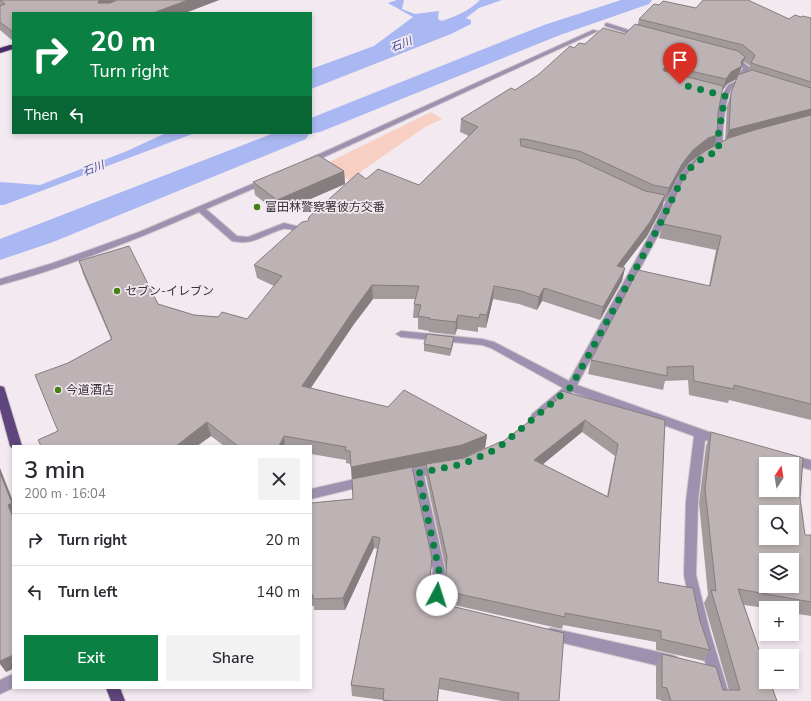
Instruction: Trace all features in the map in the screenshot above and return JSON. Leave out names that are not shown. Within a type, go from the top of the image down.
[{"type":"highway","points":[[0,52],[12,47]]},
{"type":"main road","points":[[0,390],[16,445]]},
{"type":"main road","points":[[113,689],[118,701]]},
{"type":"street","points":[[607,26],[645,36]]},
{"type":"street","points":[[301,164],[596,31]]},
{"type":"street","points":[[722,56],[737,60],[747,68],[742,75],[744,80]]},
{"type":"street","points":[[719,150],[718,137],[721,95],[730,86],[744,80],[755,82]]},
{"type":"street","points":[[525,426],[571,387],[665,205],[684,175],[696,162],[729,146]]},
{"type":"street","points":[[0,282],[56,265],[142,234],[201,210],[273,177]]},
{"type":"street","points":[[201,210],[235,239],[249,240],[284,226],[305,231]]},
{"type":"street","points":[[401,334],[452,338],[494,345],[571,387],[700,434],[730,443]]},
{"type":"street","points":[[700,434],[692,500],[690,576],[703,632],[724,701]]},
{"type":"street","points":[[799,462],[811,465]]},
{"type":"street","points":[[388,478],[448,467]]},
{"type":"street","points":[[418,473],[439,570],[436,608],[451,612]]},
{"type":"street","points":[[312,494],[373,481]]},
{"type":"street","points":[[537,631],[684,664]]},
{"type":"street","points":[[700,668],[715,672]]},
{"type":"street","points":[[0,688],[12,682]]},
{"type":"shaded area","points":[[431,112],[442,119],[425,127],[349,180],[325,164]]},
{"type":"water","name":"石川","points":[[397,0],[404,0],[402,9],[415,14],[439,11],[438,19],[442,21],[467,10],[480,0],[502,0],[479,8],[466,18],[471,20],[471,24],[451,34],[312,89],[312,69],[374,46],[413,17],[388,3]]},
{"type":"water","name":"石川","points":[[164,134],[192,134],[4,205],[0,205],[0,182],[40,185],[127,151]]},
{"type":"building","points":[[0,0],[100,0],[98,3],[110,3],[117,0],[188,0],[156,12],[12,12],[12,31],[0,22],[0,6],[5,4]]},
{"type":"building","points":[[703,0],[748,0],[789,19],[795,15],[811,18],[811,82],[751,63],[755,55],[743,45],[639,19],[654,4],[659,5],[663,1],[696,8]]},
{"type":"building","points":[[635,24],[738,51],[745,57],[741,62],[742,66],[731,72],[726,79],[668,66],[663,69],[664,71],[723,86],[718,113],[717,135],[708,138],[693,150],[682,164],[669,188],[653,185],[582,152],[520,139],[521,146],[576,159],[645,191],[665,195],[650,222],[617,266],[625,268],[603,307],[544,288],[539,297],[521,291],[494,286],[487,315],[480,314],[479,318],[458,315],[456,322],[429,319],[430,318],[418,316],[421,305],[414,304],[419,286],[372,285],[302,386],[388,407],[404,390],[487,435],[462,445],[351,467],[350,451],[345,450],[346,447],[284,436],[280,445],[237,445],[207,422],[177,445],[40,445],[38,440],[58,431],[35,375],[68,363],[112,339],[79,261],[129,246],[158,304],[194,315],[218,317],[222,312],[247,319],[282,276],[254,265],[302,222],[308,221],[309,217],[358,173],[366,179],[378,169],[419,185],[478,127],[461,119],[511,88],[515,90],[538,75],[570,46],[574,48],[579,43],[585,44],[603,28],[625,34]]},
{"type":"building","points":[[752,70],[811,88],[811,109],[729,130],[731,93],[738,75]]},
{"type":"building","points":[[811,115],[811,404],[734,385],[734,389],[694,381],[693,366],[667,367],[667,376],[591,360],[638,270],[710,286],[721,236],[663,224],[682,181],[698,157],[705,151],[729,138]]},
{"type":"building","points":[[318,155],[344,171],[277,200],[253,182]]},
{"type":"building","points":[[427,334],[454,337],[451,349],[424,344]]},
{"type":"building","points":[[562,391],[665,420],[658,582],[693,588],[700,621],[710,650],[661,639],[661,631],[565,613],[565,617],[445,591],[447,557],[426,464],[464,458],[500,442],[501,443],[557,400],[554,398]],"holes":[[[585,420],[618,444],[608,497],[534,460]]]},
{"type":"building","points":[[711,432],[803,458],[800,498],[805,535],[811,535],[811,602],[760,593],[799,593],[799,553],[759,553],[759,593],[738,589],[759,650],[759,689],[773,689],[777,701],[671,701],[667,688],[662,687],[662,654],[716,667],[723,690],[740,690],[711,590],[716,591],[705,489]]},
{"type":"building","points":[[412,467],[432,558],[428,596],[430,601],[564,633],[559,701],[518,701],[519,693],[440,678],[437,701],[383,700],[384,689],[351,685],[380,538],[373,536],[343,598],[313,599],[312,503],[353,499],[352,479]]},
{"type":"building","points":[[0,473],[12,503],[8,505],[12,515],[12,655],[0,661]]},
{"type":"waterway","points":[[312,127],[552,30],[642,0]]},
{"type":"waterway","points":[[0,250],[42,235],[294,134]]},
{"type":"place","name":"富田林警察署彼方交番","points":[[257,207]]},
{"type":"place","name":"セブン-イレブン","points":[[117,291]]},
{"type":"place","name":"今道酒店","points":[[58,390]]},
{"type":"route","points":[[437,595],[439,570],[418,473],[463,464],[497,449],[571,387],[657,230],[684,175],[696,162],[714,151],[719,150],[718,137],[725,96],[680,84]]}]
